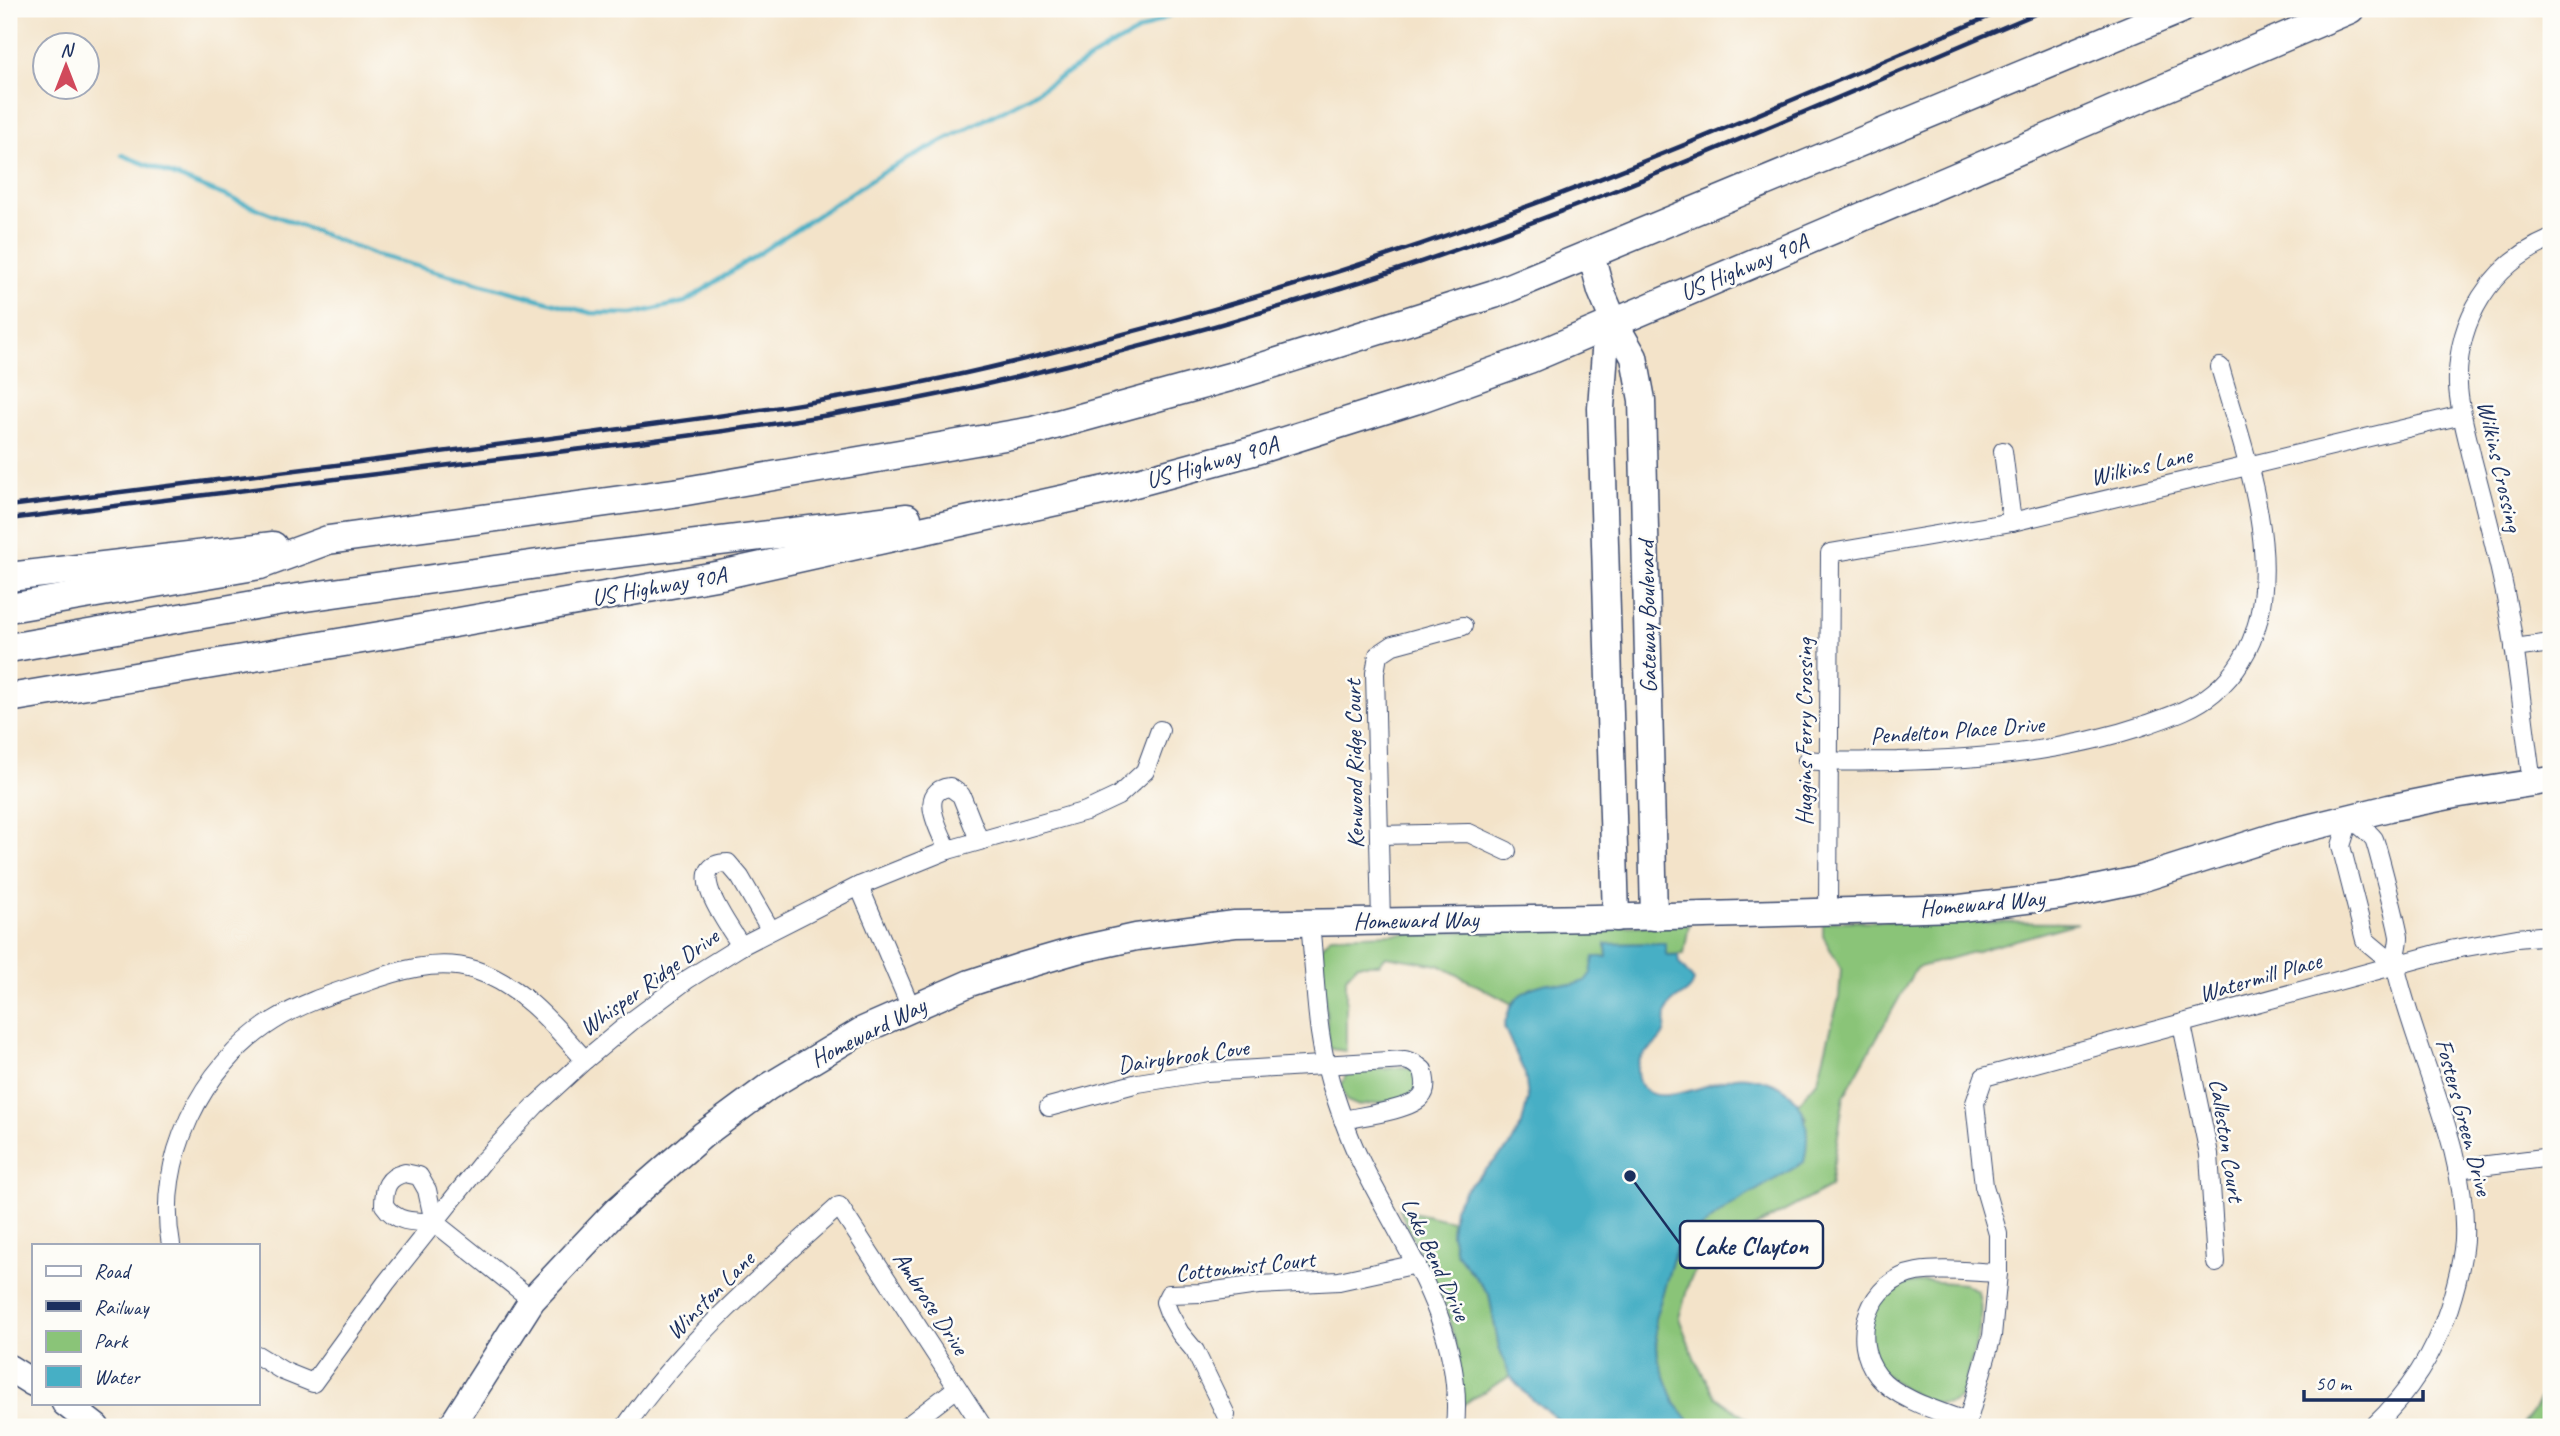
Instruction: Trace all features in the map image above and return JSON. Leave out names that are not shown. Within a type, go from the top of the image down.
[{"type":"main road","points":[[9,578],[327,540],[680,492],[1033,431],[1237,375],[1494,294],[2181,9]]},
{"type":"main road","name":"US Highway 90A","points":[[9,698],[721,575],[1120,487],[1240,455],[1391,408],[1529,359],[2350,9]]},
{"type":"main road","points":[[9,648],[277,601],[566,560],[891,519],[1032,506]]},
{"type":"main road","points":[[9,608],[260,565],[327,540]]},
{"type":"street","name":"Wilkins Crossing","points":[[2542,781],[2506,597],[2462,415],[2458,372],[2460,350],[2470,316],[2482,294],[2506,265],[2526,250],[2551,239]]},
{"type":"street","name":"Gateway Boulevard","points":[[1591,254],[1601,291],[1614,322],[1634,357],[1642,400],[1654,917]]},
{"type":"street","name":"Gateway Boulevard","points":[[1614,322],[1606,337],[1601,408],[1616,918]]},
{"type":"street","name":"Pendelton Place Drive","points":[[1807,760],[1946,760],[2038,751],[2137,728],[2182,711],[2215,691],[2241,663],[2250,644],[2263,593],[2264,566],[2262,537],[2248,466],[2220,368]]},
{"type":"street","name":"Wilkins Lane","points":[[1830,553],[2012,522],[2462,415]]},
{"type":"street","points":[[2003,452],[2012,522]]},
{"type":"street","name":"Huggins Ferry Crossing","points":[[1828,911],[1830,553]]},
{"type":"street","name":"Kenwood Ridge Court","points":[[1381,920],[1375,673],[1378,656],[1393,645],[1463,626]]},
{"type":"street","points":[[2514,648],[2551,643]]},
{"type":"street","name":"Whisper Ridge Drive","points":[[259,1356],[283,1371],[313,1383],[386,1283],[484,1160],[535,1106],[585,1060],[677,987],[769,929],[859,886],[948,850],[1086,811],[1118,796],[1145,771],[1160,730]]},
{"type":"street","name":"Homeward Way","points":[[451,1427],[532,1300],[618,1210],[703,1135],[768,1087],[863,1030],[970,983],[1022,966],[1125,939],[1235,924],[1616,918],[1960,908],[2061,896],[2137,880],[2279,835],[2350,817],[2454,795],[2542,781]]},
{"type":"street","points":[[948,850],[931,803],[935,793],[942,788],[950,787],[961,795],[979,840]]},
{"type":"street","points":[[2350,817],[2342,846],[2365,940],[2395,965]]},
{"type":"street","name":"Fosters Green Drive","points":[[2350,817],[2374,840],[2399,937],[2395,965],[2457,1169],[2464,1234],[2456,1286],[2434,1348],[2399,1401],[2373,1427]]},
{"type":"street","points":[[1380,835],[1469,833],[1507,851]]},
{"type":"street","points":[[741,946],[707,886],[706,873],[711,867],[727,863],[740,877],[769,929]]},
{"type":"street","points":[[859,886],[911,1008]]},
{"type":"street","name":"Lake Bend Drive","points":[[1310,922],[1325,1065],[1360,1160],[1417,1264],[1447,1341],[1454,1380],[1455,1427]]},
{"type":"street","name":"Watermill Place","points":[[1998,1273],[1998,1234],[1984,1186],[1975,1103],[1984,1077],[2455,949],[2551,935]]},
{"type":"street","points":[[171,1244],[168,1220],[170,1188],[176,1154],[187,1121],[227,1060],[255,1034],[288,1012],[385,975],[421,967],[456,966],[474,970],[507,985],[550,1021],[585,1060]]},
{"type":"street","name":"Calleston Court","points":[[2182,1024],[2209,1154],[2216,1263]]},
{"type":"street","points":[[1325,1065],[1405,1060],[1423,1070],[1424,1090],[1420,1098],[1409,1104],[1343,1119]]},
{"type":"street","name":"Dairybrook Cove","points":[[1049,1107],[1138,1083],[1206,1072],[1325,1065]]},
{"type":"street","points":[[2457,1169],[2551,1157]]},
{"type":"street","name":"Ambrose Drive","points":[[839,1206],[983,1427]]},
{"type":"street","name":"Winston Lane","points":[[625,1427],[715,1321],[839,1206]]},
{"type":"street","points":[[434,1222],[532,1300]]},
{"type":"street","name":"Cottonmist Court","points":[[1226,1415],[1195,1350],[1169,1313],[1165,1303],[1169,1294],[1201,1293],[1258,1284],[1339,1281],[1417,1264]]},
{"type":"street","points":[[1916,1272],[1998,1273],[1992,1336],[1967,1425],[1894,1391],[1878,1377],[1868,1360],[1864,1344],[1864,1326],[1869,1308],[1880,1291],[1897,1279],[1916,1272]]},
{"type":"street","points":[[9,1368],[32,1382]]},
{"type":"street","points":[[906,1427],[957,1388]]},
{"type":"street","points":[[66,1404],[96,1427]]},
{"type":"green space","points":[[1823,922],[2077,923],[1916,968],[1844,1096],[1830,1187],[1706,1253],[1689,1282],[1679,1318],[1696,1362],[1716,1397],[1758,1427],[1694,1427],[1675,1403],[1658,1358],[1655,1319],[1676,1248],[1725,1209],[1807,1118],[1798,1104],[1818,1080],[1839,997],[1841,969],[1823,936]]},
{"type":"green space","points":[[1689,924],[1684,954],[1666,955],[1666,943],[1606,944],[1607,957],[1584,982],[1567,986],[1542,985],[1523,994],[1512,1004],[1439,965],[1386,956],[1379,964],[1358,964],[1346,977],[1346,1051],[1329,1046],[1321,948],[1331,936]]},
{"type":"green space","points":[[1403,1067],[1411,1069],[1419,1078],[1416,1090],[1404,1099],[1359,1106],[1347,1101],[1341,1086],[1347,1073]]},
{"type":"green space","points":[[1399,1209],[1452,1221],[1451,1234],[1456,1253],[1489,1294],[1499,1348],[1510,1376],[1462,1405],[1458,1353],[1445,1305]]},
{"type":"green space","points":[[1926,1281],[1965,1284],[1977,1290],[1980,1301],[1979,1329],[1961,1397],[1951,1403],[1940,1404],[1916,1396],[1875,1367],[1868,1321],[1875,1306],[1902,1284]]},
{"type":"green space","points":[[2551,1375],[2551,1427],[2521,1427],[2533,1412]]},
{"type":"water","points":[[1666,943],[1666,955],[1678,955],[1679,963],[1694,981],[1690,989],[1669,1006],[1664,1033],[1640,1059],[1637,1069],[1640,1084],[1648,1092],[1661,1095],[1693,1090],[1739,1076],[1779,1086],[1798,1102],[1803,1112],[1807,1135],[1804,1162],[1725,1209],[1676,1248],[1655,1319],[1658,1358],[1675,1403],[1694,1427],[1567,1427],[1527,1395],[1510,1376],[1499,1348],[1489,1294],[1456,1253],[1451,1234],[1454,1208],[1465,1190],[1510,1146],[1522,1124],[1528,1098],[1525,1074],[1504,1027],[1510,1007],[1520,995],[1534,987],[1547,983],[1572,985],[1585,981],[1591,973],[1594,957],[1607,957],[1606,944]]},
{"type":"waterway","points":[[122,155],[375,255],[591,313],[633,314],[685,302],[883,172],[1028,97],[1111,46],[1181,9]]},
{"type":"railway","points":[[9,506],[763,410],[932,380],[1051,353],[1302,283],[1487,221],[1684,145],[2007,9]]},
{"type":"railway","points":[[9,519],[752,427],[929,397],[1066,365],[1301,301],[1531,223],[1717,149],[2047,9]]},
{"type":"place","name":"Lake Clayton","points":[[1630,1176]]}]
